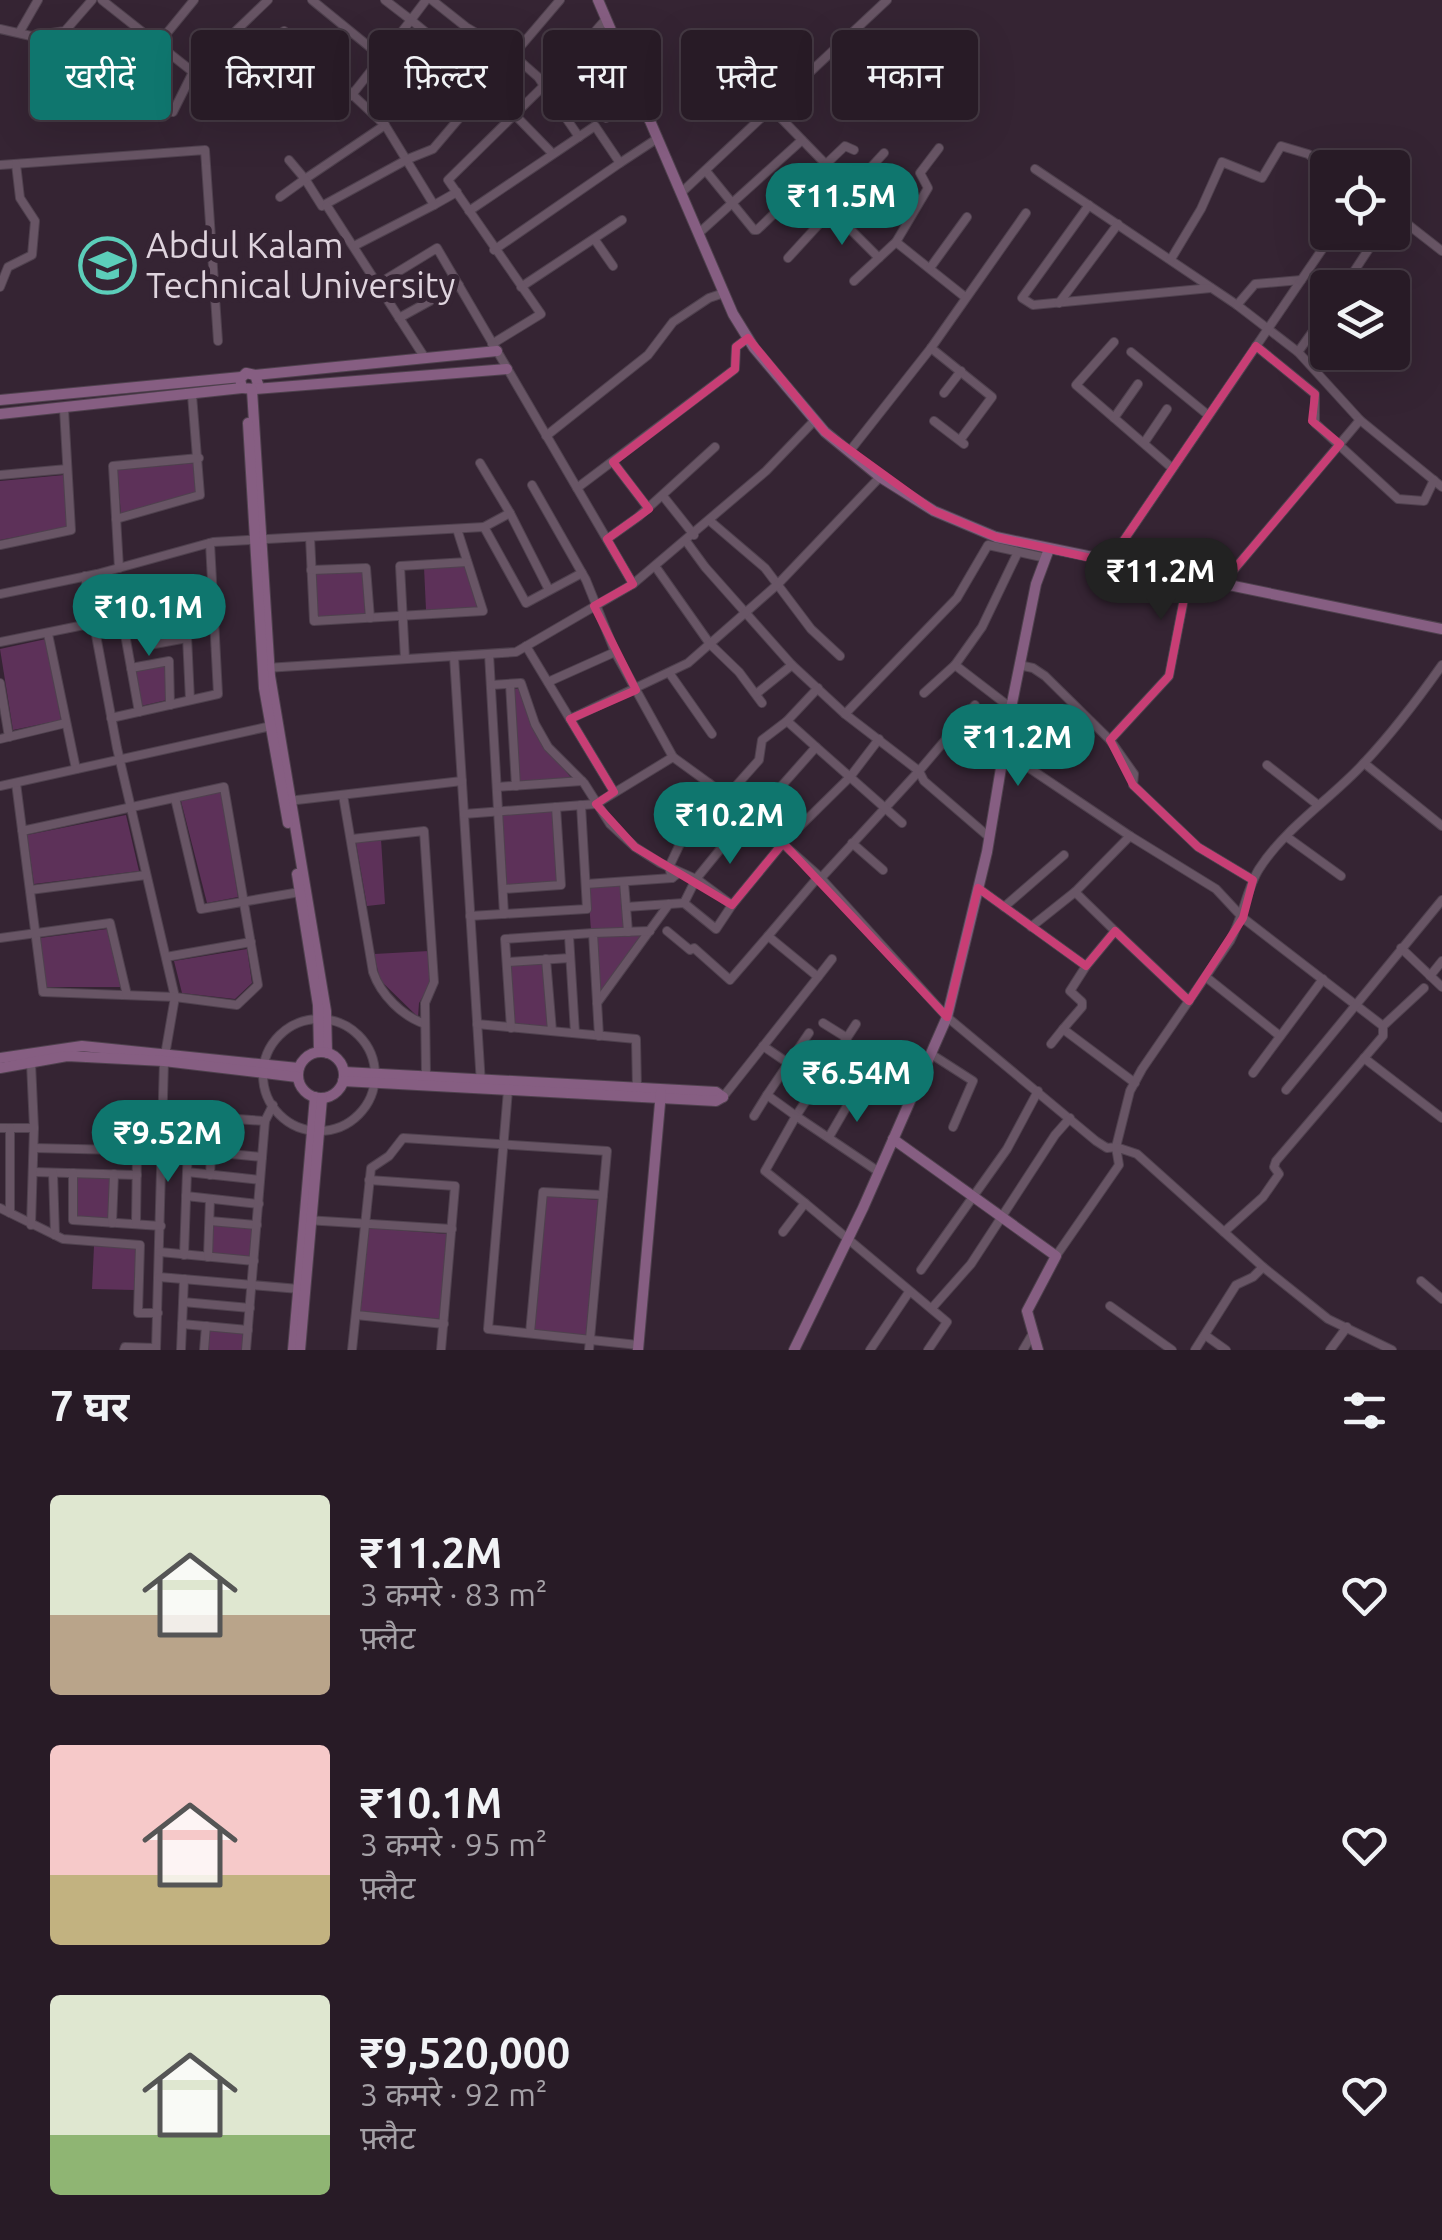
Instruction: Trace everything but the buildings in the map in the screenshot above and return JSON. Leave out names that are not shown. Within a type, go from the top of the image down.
[{"type":"street","points":[[20,33],[38,0]]},
{"type":"street","points":[[0,29],[31,36],[65,31],[92,0]]},
{"type":"street","points":[[102,0],[140,30]]},
{"type":"street","points":[[169,30],[194,0]]},
{"type":"street","points":[[237,30],[268,0]]},
{"type":"street","points":[[312,0],[369,46]]},
{"type":"street","points":[[385,0],[422,30]]},
{"type":"street","points":[[523,43],[560,0]]},
{"type":"street","points":[[598,0],[611,30]]},
{"type":"street","points":[[812,72],[886,0]]},
{"type":"street","points":[[402,30],[434,1],[472,30]]},
{"type":"street","points":[[596,30],[606,19]]},
{"type":"street","points":[[171,54],[191,70]]},
{"type":"street","points":[[523,65],[543,85]]},
{"type":"street","points":[[369,73],[351,96],[384,125],[434,206]]},
{"type":"street","points":[[172,112],[191,77]]},
{"type":"street","points":[[523,107],[543,87]]},
{"type":"street","points":[[289,160],[322,206],[327,206],[408,159],[433,149],[458,120]]},
{"type":"street","points":[[0,414],[192,395],[258,384],[255,375],[494,347],[541,314],[448,180],[510,120]]},
{"type":"street","points":[[520,120],[553,154]]},
{"type":"street","points":[[567,120],[579,137]]},
{"type":"street","points":[[469,212],[603,120]]},
{"type":"street","points":[[650,120],[724,292],[748,338],[780,383],[814,420],[880,477],[934,511],[1047,554]]},
{"type":"street","points":[[682,192],[762,120]]},
{"type":"street","points":[[783,120],[850,190]]},
{"type":"street","points":[[280,198],[384,125]]},
{"type":"street","points":[[594,126],[620,163]]},
{"type":"street","points":[[494,250],[658,138]]},
{"type":"street","points":[[699,233],[802,140]]},
{"type":"street","points":[[706,171],[757,230],[845,146],[854,150]]},
{"type":"street","points":[[1171,260],[1201,209],[1222,162],[1262,178],[1281,146],[1310,155]]},
{"type":"street","points":[[854,282],[896,242],[928,188],[920,173],[939,148]]},
{"type":"street","points":[[0,166],[204,150],[218,341]]},
{"type":"street","points":[[788,258],[884,153]]},
{"type":"street","points":[[0,287],[8,267],[32,255],[34,221],[20,198],[16,164]]},
{"type":"street","points":[[1035,169],[1237,305],[1298,352],[1360,420],[1438,483],[1424,501],[1398,499],[1315,422],[1316,394],[1256,346]]},
{"type":"street","points":[[354,246],[457,192]]},
{"type":"street","points":[[1088,205],[1022,298],[1033,305],[1211,288]]},
{"type":"street","points":[[327,206],[425,358]]},
{"type":"street","points":[[831,210],[879,258]]},
{"type":"street","points":[[849,452],[931,348],[1026,213]]},
{"type":"street","points":[[930,268],[967,217]]},
{"type":"street","points":[[521,287],[622,220]]},
{"type":"street","points":[[1060,302],[1118,224]]},
{"type":"street","points":[[1410,226],[1442,251]]},
{"type":"street","points":[[595,240],[613,266]]},
{"type":"street","points":[[896,242],[966,296]]},
{"type":"street","points":[[378,284],[437,248],[633,584]]},
{"type":"street","points":[[1109,562],[1322,250]]},
{"type":"street","points":[[1237,305],[1255,284],[1301,280]]},
{"type":"street","points":[[400,318],[458,286]]},
{"type":"street","points":[[546,436],[648,355],[674,322],[724,292]]},
{"type":"street","points":[[1298,352],[1310,335]]},
{"type":"street","points":[[577,488],[735,368],[736,347],[748,338]]},
{"type":"street","points":[[1114,342],[1076,385],[1172,468]]},
{"type":"street","points":[[931,348],[992,398],[962,442],[934,421]]},
{"type":"street","points":[[1131,352],[1208,414]]},
{"type":"street","points":[[0,400],[507,369]]},
{"type":"street","points":[[944,393],[962,371]]},
{"type":"street","points":[[1114,418],[1138,384]]},
{"type":"street","points":[[247,387],[270,726],[288,801],[323,1020]]},
{"type":"street","points":[[116,519],[200,495],[192,395]]},
{"type":"street","points":[[0,545],[70,530],[64,409]]},
{"type":"street","points":[[1144,443],[1167,409]]},
{"type":"street","points":[[266,668],[516,652],[633,584],[766,471],[814,420]]},
{"type":"street","points":[[1222,585],[1360,420]]},
{"type":"street","points":[[607,539],[715,447]]},
{"type":"street","points":[[119,568],[113,466],[199,458]]},
{"type":"street","points":[[480,462],[549,590]]},
{"type":"street","points":[[613,462],[648,508]]},
{"type":"street","points":[[0,475],[67,469]]},
{"type":"street","points":[[570,719],[670,674],[710,644],[778,584],[880,477]]},
{"type":"street","points":[[532,485],[582,573],[615,652],[672,757],[727,796],[820,877],[947,1018],[1107,1148],[1137,1154],[1320,1314],[1392,1350]]},
{"type":"street","points":[[662,496],[744,611],[792,665],[845,714],[920,770],[924,781],[989,837]]},
{"type":"street","points":[[0,594],[210,543],[484,527],[510,513]]},
{"type":"street","points":[[710,521],[765,568],[812,629],[840,656]]},
{"type":"street","points":[[484,527],[526,602],[582,573]]},
{"type":"street","points":[[310,537],[314,621],[483,611],[457,529]]},
{"type":"street","points":[[111,718],[218,694],[210,543]]},
{"type":"street","points":[[845,714],[957,598],[988,545],[1109,562],[1442,629]]},
{"type":"street","points":[[924,693],[956,665],[982,628],[1018,552]]},
{"type":"street","points":[[798,1350],[947,1018],[989,837],[1036,584],[1047,554]]},
{"type":"street","points":[[405,659],[400,566],[467,562]]},
{"type":"street","points":[[655,566],[710,644],[762,703]]},
{"type":"street","points":[[311,570],[366,568],[370,618]]},
{"type":"street","points":[[86,576],[119,760],[175,997],[165,1057],[156,1349],[126,1349]]},
{"type":"street","points":[[1110,740],[1168,676],[1188,578]]},
{"type":"street","points":[[139,712],[121,612],[212,586]]},
{"type":"street","points":[[185,594],[190,700]]},
{"type":"street","points":[[140,607],[148,645],[187,638]]},
{"type":"street","points":[[0,642],[94,624]]},
{"type":"street","points":[[48,634],[76,769]]},
{"type":"street","points":[[526,646],[614,792]]},
{"type":"street","points":[[548,682],[615,652]]},
{"type":"street","points":[[490,654],[504,914]]},
{"type":"street","points":[[454,656],[481,1084]]},
{"type":"street","points":[[131,668],[169,661],[170,705]]},
{"type":"street","points":[[756,694],[792,665]]},
{"type":"street","points":[[956,665],[1011,708],[1039,716],[1076,739]]},
{"type":"street","points":[[1020,665],[1045,676],[1110,740],[1134,774],[1134,785],[1198,847],[1253,880]]},
{"type":"street","points":[[1038,1350],[1027,1311],[1056,1256],[1119,1165],[1116,1148],[1135,1082],[1243,918],[1253,880],[1287,837],[1364,763],[1442,666]]},
{"type":"street","points":[[266,668],[323,1020],[323,1052]]},
{"type":"street","points":[[670,674],[712,734]]},
{"type":"street","points":[[0,683],[4,738],[66,723]]},
{"type":"street","points":[[491,685],[521,683],[535,724],[548,746],[582,780],[610,824],[676,875]]},
{"type":"street","points":[[510,684],[516,786]]},
{"type":"street","points":[[727,796],[759,760],[762,740],[787,721],[818,688]]},
{"type":"street","points":[[668,931],[730,980],[975,705]]},
{"type":"street","points":[[787,721],[902,823]]},
{"type":"street","points":[[0,786],[270,726]]},
{"type":"street","points":[[626,907],[684,903],[716,929],[783,844],[850,776],[879,740]]},
{"type":"street","points":[[684,903],[696,879],[816,747]]},
{"type":"street","points":[[1004,751],[1216,889],[1243,918],[1383,1026]]},
{"type":"street","points":[[464,814],[596,804],[672,757]]},
{"type":"street","points":[[1364,763],[1440,821]]},
{"type":"street","points":[[1267,765],[1318,805]]},
{"type":"street","points":[[497,788],[582,780]]},
{"type":"street","points":[[288,801],[462,781]]},
{"type":"street","points":[[16,782],[22,831],[36,934],[43,992],[175,997],[238,1004],[258,985],[224,787],[22,831]]},
{"type":"street","points":[[669,867],[709,783]]},
{"type":"street","points":[[343,794],[373,972],[378,986],[410,1019],[425,1024]]},
{"type":"street","points":[[175,798],[201,909],[300,892]]},
{"type":"street","points":[[581,806],[598,1036]]},
{"type":"street","points":[[503,889],[561,885],[556,807]]},
{"type":"street","points":[[352,839],[424,831],[434,982],[424,1003],[426,1076]]},
{"type":"street","points":[[1031,926],[1075,892],[1130,836]]},
{"type":"street","points":[[1287,837],[1341,876]]},
{"type":"street","points":[[852,843],[883,870]]},
{"type":"street","points":[[1004,906],[1064,855]]},
{"type":"street","points":[[30,890],[146,875]]},
{"type":"street","points":[[586,884],[676,875],[696,879],[732,905]]},
{"type":"street","points":[[624,882],[628,932]]},
{"type":"street","points":[[978,888],[1086,966]]},
{"type":"street","points":[[1075,892],[1189,1001]]},
{"type":"street","points":[[1286,1090],[1442,900]]},
{"type":"street","points":[[597,1003],[668,904]]},
{"type":"street","points":[[470,916],[587,909]]},
{"type":"street","points":[[0,938],[110,923],[128,995]]},
{"type":"street","points":[[511,1028],[505,939],[650,931]]},
{"type":"street","points":[[1051,1044],[1082,1007],[1070,991],[1115,931]]},
{"type":"street","points":[[568,936],[575,1034]]},
{"type":"street","points":[[768,936],[818,977]]},
{"type":"street","points":[[166,957],[251,942]]},
{"type":"street","points":[[1401,948],[1442,988]]},
{"type":"street","points":[[507,962],[570,958]]},
{"type":"street","points":[[343,1076],[637,1092],[716,1102],[832,959]]},
{"type":"street","points":[[546,960],[552,1032]]},
{"type":"street","points":[[1430,976],[1442,961]]},
{"type":"street","points":[[1206,977],[1280,1036]]},
{"type":"street","points":[[1253,1073],[1322,979]]},
{"type":"street","points":[[1224,1232],[1263,1197],[1279,1174],[1274,1167],[1276,1161],[1383,1036],[1383,1026],[1424,988]]},
{"type":"street","points":[[323,1020],[352,1029],[363,1040],[373,1059],[375,1078],[361,1112],[335,1129],[316,1130],[287,1121],[273,1105],[263,1069],[273,1044],[285,1031],[298,1024],[323,1020]]},
{"type":"street","points":[[477,1024],[636,1039],[637,1092]]},
{"type":"street","points":[[824,1024],[847,1038]]},
{"type":"street","points":[[856,1024],[765,1171],[946,1322],[928,1350]]},
{"type":"street","points":[[1063,1029],[1135,1082]]},
{"type":"street","points":[[754,1116],[809,1033]]},
{"type":"street","points":[[0,1058],[82,1046],[298,1073]]},
{"type":"street","points":[[763,1046],[788,1063]]},
{"type":"street","points":[[323,1052],[338,1060],[343,1076],[336,1092],[318,1098],[303,1090],[298,1073],[305,1057],[323,1052]]},
{"type":"street","points":[[931,1054],[973,1081],[953,1127]]},
{"type":"street","points":[[0,1068],[67,1056],[165,1057]]},
{"type":"street","points":[[1364,1058],[1442,1118]]},
{"type":"street","points":[[31,1225],[32,1062]]},
{"type":"street","points":[[375,1078],[426,1076],[508,1090],[637,1092]]},
{"type":"street","points":[[508,1090],[488,1328],[638,1348],[661,1094]]},
{"type":"street","points":[[921,1270],[1007,1149],[1038,1091]]},
{"type":"street","points":[[828,1137],[854,1094]]},
{"type":"street","points":[[767,1095],[879,1172]]},
{"type":"street","points":[[297,1350],[318,1098]]},
{"type":"street","points":[[246,1350],[262,1157],[266,1121],[273,1105]]},
{"type":"street","points":[[165,1114],[266,1121]]},
{"type":"street","points":[[184,1255],[188,1116]]},
{"type":"street","points":[[210,1175],[213,1118]]},
{"type":"street","points":[[932,1308],[971,1264],[1070,1118]]},
{"type":"street","points":[[10,1213],[5,1185],[5,1128],[34,1128]]},
{"type":"street","points":[[352,1350],[371,1168],[389,1156],[403,1138],[607,1152],[589,1350]]},
{"type":"street","points":[[893,1140],[1056,1256]]},
{"type":"street","points":[[34,1148],[164,1152]]},
{"type":"street","points":[[136,1224],[137,1151]]},
{"type":"street","points":[[211,1152],[262,1157]]},
{"type":"street","points":[[34,1172],[137,1175]]},
{"type":"street","points":[[187,1172],[260,1180]]},
{"type":"street","points":[[52,1173],[55,1235]]},
{"type":"street","points":[[72,1173],[70,1218],[161,1226]]},
{"type":"street","points":[[112,1223],[114,1174]]},
{"type":"street","points":[[370,1180],[455,1186],[442,1350]]},
{"type":"street","points":[[530,1333],[544,1192],[603,1195]]},
{"type":"street","points":[[186,1196],[258,1204]]},
{"type":"street","points":[[208,1257],[210,1198]]},
{"type":"street","points":[[783,1232],[804,1203]]},
{"type":"street","points":[[0,1208],[55,1235],[140,1245],[138,1313],[158,1314]]},
{"type":"street","points":[[308,1220],[452,1229]]},
{"type":"street","points":[[210,1221],[257,1226]]},
{"type":"street","points":[[160,1252],[254,1261]]},
{"type":"street","points":[[1195,1350],[1236,1285],[1253,1278],[1263,1268]]},
{"type":"street","points":[[159,1276],[302,1290]]},
{"type":"street","points":[[181,1350],[184,1279]]},
{"type":"street","points":[[1421,1281],[1442,1300]]},
{"type":"street","points":[[870,1350],[908,1292]]},
{"type":"street","points":[[183,1302],[250,1308]]},
{"type":"street","points":[[1110,1306],[1172,1350]]},
{"type":"street","points":[[356,1315],[444,1324]]},
{"type":"street","points":[[182,1324],[248,1330]]},
{"type":"street","points":[[204,1350],[206,1326]]},
{"type":"street","points":[[1330,1350],[1347,1327]]},
{"type":"street","points":[[1024,1350],[1034,1333]]},
{"type":"street","points":[[1205,1335],[1226,1350]]},
{"type":"highlighted area","points":[[748,338],[825,432],[934,511],[996,537],[1109,562],[1256,346],[1315,394],[1312,421],[1340,444],[1221,585],[1188,578],[1169,676],[1110,740],[1133,785],[1198,847],[1253,880],[1243,918],[1189,1001],[1115,931],[1086,966],[978,888],[947,1017],[783,843],[732,905],[635,847],[596,804],[614,792],[570,719],[636,690],[594,606],[633,584],[607,539],[649,509],[613,462],[735,369],[736,347]]},
{"type":"shaded area","points":[[195,463],[196,492],[121,514],[117,470]]},
{"type":"shaded area","points":[[64,475],[67,527],[0,540],[0,481]]},
{"type":"shaded area","points":[[465,566],[477,607],[426,610],[424,567]]},
{"type":"shaded area","points":[[363,570],[365,614],[317,617],[314,573]]},
{"type":"shaded area","points":[[182,600],[184,635],[151,642],[144,611]]},
{"type":"shaded area","points":[[46,639],[61,720],[13,730],[0,649]]},
{"type":"shaded area","points":[[166,664],[167,700],[141,706],[135,671]]},
{"type":"shaded area","points":[[514,689],[520,689],[536,734],[572,779],[519,782]]},
{"type":"shaded area","points":[[221,791],[238,897],[207,903],[181,801]]},
{"type":"shaded area","points":[[553,811],[558,882],[507,885],[502,815]]},
{"type":"shaded area","points":[[126,815],[139,871],[34,884],[27,835]]},
{"type":"shaded area","points":[[381,839],[385,904],[367,906],[356,843]]},
{"type":"shaded area","points":[[622,885],[625,929],[591,931],[588,887]]},
{"type":"shaded area","points":[[107,929],[121,987],[46,987],[40,938]]},
{"type":"shaded area","points":[[642,934],[600,995],[596,937]]},
{"type":"shaded area","points":[[247,949],[252,983],[235,999],[182,993],[174,961]]},
{"type":"shaded area","points":[[429,951],[431,983],[419,1003],[418,1017],[380,980],[374,954]]},
{"type":"shaded area","points":[[544,963],[548,1027],[515,1024],[511,965]]},
{"type":"shaded area","points":[[75,1176],[111,1177],[109,1221],[74,1218]]},
{"type":"shaded area","points":[[546,1196],[598,1200],[586,1336],[534,1330]]},
{"type":"shaded area","points":[[211,1222],[253,1227],[250,1258],[210,1255]]},
{"type":"shaded area","points":[[369,1228],[447,1234],[441,1319],[360,1311]]},
{"type":"shaded area","points":[[94,1246],[136,1248],[134,1290],[92,1289]]},
{"type":"shaded area","points":[[208,1330],[243,1332],[242,1350],[207,1350]]},
{"type":"place","name":"Abdul Kalam Technical University","points":[[107,266]]}]
